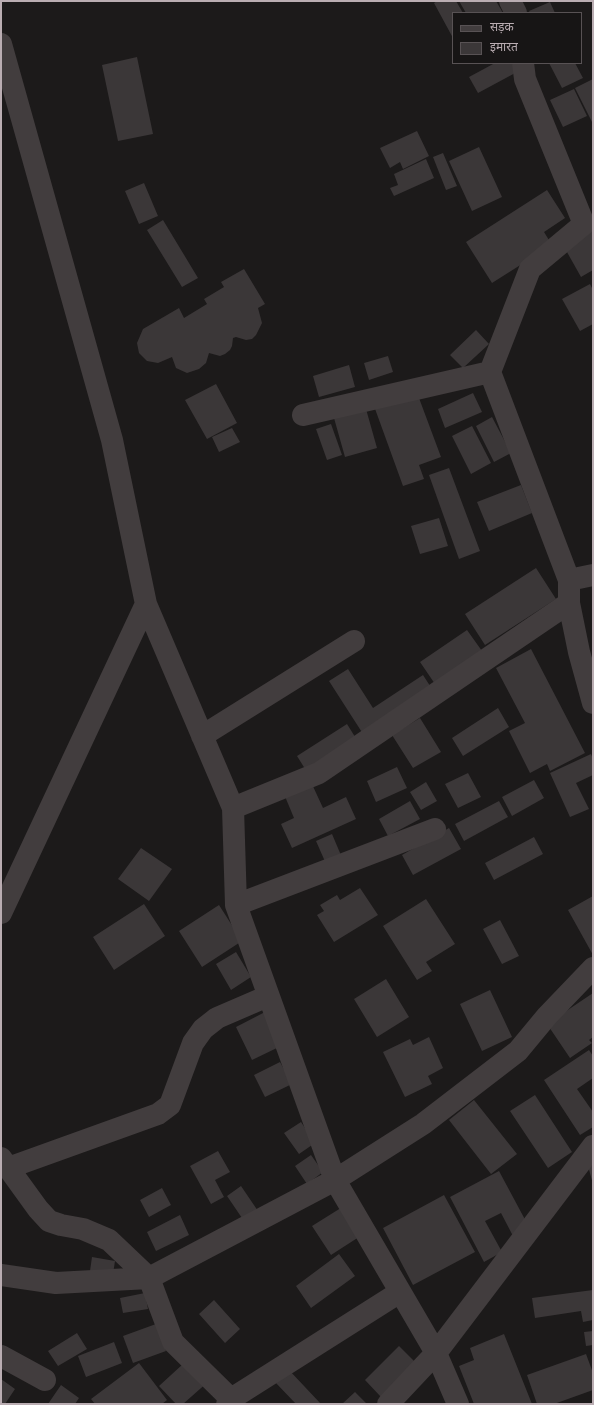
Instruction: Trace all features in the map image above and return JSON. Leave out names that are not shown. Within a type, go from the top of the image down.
[{"type":"street","points":[[510,1],[516,12]]},
{"type":"street","points":[[1,44],[112,440],[146,604],[233,808],[236,904],[335,1180],[436,1352],[458,1404]]},
{"type":"street","points":[[523,64],[525,79],[584,224],[530,270],[490,372],[569,580],[569,603],[579,652],[593,703]]},
{"type":"street","points":[[303,415],[490,372]]},
{"type":"street","points":[[569,580],[593,575]]},
{"type":"street","points":[[233,808],[318,773],[569,603]]},
{"type":"street","points":[[1,913],[146,604]]},
{"type":"street","points":[[202,736],[354,641]]},
{"type":"street","points":[[236,904],[435,829]]},
{"type":"street","points":[[1,1275],[56,1283],[149,1278],[335,1180],[423,1124],[518,1051],[547,1016],[593,968]]},
{"type":"street","points":[[268,996],[217,1018],[203,1029],[193,1043],[170,1105],[158,1114],[5,1163],[38,1209],[49,1220],[61,1225],[94,1232],[109,1240],[149,1278],[173,1342],[229,1401],[400,1292]]},
{"type":"street","points":[[388,1404],[436,1352],[593,1146]]},
{"type":"street","points":[[1,1356],[45,1380]]},
{"type":"building","points":[[437,1],[456,1],[462,12],[452,12],[452,36],[434,3]]},
{"type":"building","points":[[459,1],[496,1],[502,12],[465,12]]},
{"type":"building","points":[[550,2],[555,12],[530,12]]},
{"type":"building","points":[[137,57],[153,134],[118,141],[102,65]]},
{"type":"building","points":[[493,64],[513,64],[517,72],[478,93],[469,77]]},
{"type":"building","points":[[550,64],[576,64],[583,78],[562,88]]},
{"type":"building","points":[[593,79],[593,124],[575,88]]},
{"type":"building","points":[[574,89],[587,116],[563,127],[550,100]]},
{"type":"building","points":[[417,131],[429,156],[403,169],[400,162],[390,168],[380,148]]},
{"type":"building","points":[[479,147],[502,197],[472,211],[449,161]]},
{"type":"building","points":[[443,153],[457,186],[446,190],[433,157]]},
{"type":"building","points":[[426,159],[434,178],[394,196],[390,188],[398,185],[394,174]]},
{"type":"building","points":[[144,183],[158,216],[139,224],[125,191]]},
{"type":"building","points":[[547,190],[565,218],[544,232],[552,245],[492,283],[466,242]]},
{"type":"building","points":[[163,220],[198,278],[182,287],[147,230]]},
{"type":"building","points":[[591,230],[593,233],[593,270],[581,277],[563,245]]},
{"type":"building","points":[[244,269],[265,304],[258,308],[262,323],[256,335],[252,339],[246,340],[236,337],[233,338],[230,350],[225,354],[220,356],[209,353],[206,363],[199,369],[187,373],[176,368],[172,357],[158,363],[147,361],[139,353],[137,343],[143,329],[179,308],[184,318],[207,304],[204,299],[224,287],[221,282]]},
{"type":"building","points":[[590,284],[593,290],[593,324],[580,331],[562,299]]},
{"type":"building","points":[[476,330],[489,344],[463,368],[450,355]]},
{"type":"building","points":[[388,356],[393,372],[369,380],[364,363]]},
{"type":"building","points":[[349,365],[355,387],[319,397],[313,376]]},
{"type":"building","points":[[216,384],[237,423],[207,439],[185,400]]},
{"type":"building","points":[[416,390],[441,457],[419,465],[424,479],[403,486],[374,406]]},
{"type":"building","points":[[473,393],[482,412],[445,428],[438,409]]},
{"type":"building","points":[[366,409],[377,448],[345,457],[334,418]]},
{"type":"building","points":[[492,417],[511,453],[494,462],[476,426]]},
{"type":"building","points":[[331,424],[342,455],[327,460],[316,429]]},
{"type":"building","points":[[472,426],[491,463],[471,474],[452,436]]},
{"type":"building","points":[[232,428],[240,442],[219,452],[212,437]]},
{"type":"building","points":[[449,468],[480,551],[459,559],[429,475]]},
{"type":"building","points":[[521,485],[532,513],[489,531],[477,502]]},
{"type":"building","points":[[439,518],[448,546],[420,554],[411,526]]},
{"type":"building","points":[[536,568],[556,599],[485,645],[465,614]]},
{"type":"building","points":[[467,630],[482,651],[435,684],[420,662]]},
{"type":"building","points":[[531,649],[585,753],[550,771],[547,764],[530,773],[509,731],[525,723],[496,668]]},
{"type":"building","points":[[348,669],[373,708],[423,675],[434,692],[365,737],[329,681]]},
{"type":"building","points":[[498,708],[509,727],[463,756],[452,738]]},
{"type":"building","points":[[420,718],[441,752],[413,768],[392,735]]},
{"type":"building","points":[[347,724],[357,740],[307,772],[297,756]]},
{"type":"building","points":[[591,754],[593,759],[593,775],[576,783],[589,809],[570,817],[550,773]]},
{"type":"building","points":[[397,767],[407,788],[376,802],[367,781]]},
{"type":"building","points":[[468,773],[481,797],[458,808],[445,784]]},
{"type":"building","points":[[534,780],[544,798],[512,816],[502,797]]},
{"type":"building","points":[[311,782],[323,808],[346,797],[356,819],[292,848],[281,824],[294,818],[284,794]]},
{"type":"building","points":[[426,782],[437,801],[421,810],[410,792]]},
{"type":"building","points":[[410,801],[420,819],[388,836],[379,819]]},
{"type":"building","points":[[499,801],[508,817],[464,841],[455,824]]},
{"type":"building","points":[[449,828],[461,849],[413,875],[402,855]]},
{"type":"building","points":[[332,834],[343,860],[327,866],[316,841]]},
{"type":"building","points":[[534,837],[543,854],[494,880],[485,863]]},
{"type":"building","points":[[141,848],[172,869],[149,901],[118,879]]},
{"type":"building","points":[[360,888],[378,915],[334,942],[317,915],[324,911],[320,905],[337,895],[340,900]]},
{"type":"building","points":[[593,896],[593,955],[568,910]]},
{"type":"building","points":[[426,899],[455,944],[426,962],[432,971],[417,980],[383,926]]},
{"type":"building","points":[[144,904],[165,936],[114,970],[93,937]]},
{"type":"building","points":[[219,905],[242,941],[202,967],[179,931]]},
{"type":"building","points":[[500,920],[519,956],[502,964],[483,929]]},
{"type":"building","points":[[236,952],[251,977],[231,990],[216,964]]},
{"type":"building","points":[[386,979],[409,1017],[377,1037],[354,999]]},
{"type":"building","points":[[490,990],[512,1037],[482,1051],[460,1004]]},
{"type":"building","points":[[593,993],[593,1037],[589,1040],[592,1043],[570,1058],[547,1024]]},
{"type":"building","points":[[265,1012],[281,1046],[252,1060],[236,1027]]},
{"type":"building","points":[[429,1037],[443,1068],[428,1076],[432,1084],[405,1097],[383,1052],[410,1039],[413,1045]]},
{"type":"building","points":[[589,1050],[593,1056],[593,1078],[577,1089],[593,1112],[593,1127],[580,1135],[544,1080]]},
{"type":"building","points":[[280,1062],[292,1084],[265,1097],[254,1075]]},
{"type":"building","points":[[535,1095],[572,1152],[548,1168],[510,1111]]},
{"type":"building","points":[[474,1100],[517,1154],[491,1174],[449,1120]]},
{"type":"building","points":[[301,1122],[315,1143],[299,1154],[284,1133]]},
{"type":"building","points":[[218,1151],[230,1172],[215,1180],[224,1197],[211,1204],[190,1166]]},
{"type":"building","points":[[311,1155],[323,1172],[307,1184],[295,1166]]},
{"type":"building","points":[[593,1165],[593,1184],[588,1166]]},
{"type":"building","points":[[499,1171],[529,1227],[513,1236],[501,1213],[485,1221],[502,1252],[484,1262],[450,1197]]},
{"type":"building","points":[[241,1186],[258,1211],[244,1221],[227,1196]]},
{"type":"building","points":[[162,1188],[171,1205],[149,1217],[140,1200]]},
{"type":"building","points":[[444,1195],[475,1252],[413,1285],[383,1228]]},
{"type":"building","points":[[344,1206],[362,1235],[331,1255],[312,1226]]},
{"type":"building","points":[[180,1215],[189,1235],[156,1251],[147,1232]]},
{"type":"building","points":[[339,1254],[355,1276],[311,1308],[296,1286]]},
{"type":"building","points":[[92,1257],[115,1261],[113,1274],[90,1271]]},
{"type":"building","points":[[593,1290],[593,1320],[583,1322],[581,1311],[535,1318],[532,1298]]},
{"type":"building","points":[[145,1293],[148,1309],[123,1313],[120,1298]]},
{"type":"building","points":[[214,1300],[240,1329],[225,1343],[199,1314]]},
{"type":"building","points":[[156,1324],[166,1351],[133,1363],[123,1336]]},
{"type":"building","points":[[593,1331],[593,1345],[586,1346],[584,1332]]},
{"type":"building","points":[[77,1333],[87,1349],[58,1366],[48,1351]]},
{"type":"building","points":[[504,1334],[532,1404],[474,1404],[459,1366],[474,1360],[470,1348]]},
{"type":"building","points":[[114,1342],[122,1363],[86,1377],[78,1356]]},
{"type":"building","points":[[399,1346],[416,1363],[381,1397],[365,1380]]},
{"type":"building","points":[[586,1354],[593,1373],[593,1390],[554,1404],[537,1404],[527,1375]]},
{"type":"building","points":[[139,1363],[167,1400],[162,1404],[95,1404],[91,1399]]},
{"type":"building","points":[[183,1364],[209,1381],[183,1404],[176,1404],[159,1386]]},
{"type":"building","points":[[288,1369],[321,1404],[296,1404],[275,1382]]},
{"type":"building","points":[[1,1379],[15,1389],[5,1404],[1,1404]]},
{"type":"building","points":[[61,1385],[79,1398],[75,1404],[48,1404]]},
{"type":"building","points":[[355,1392],[367,1404],[342,1404]]}]
